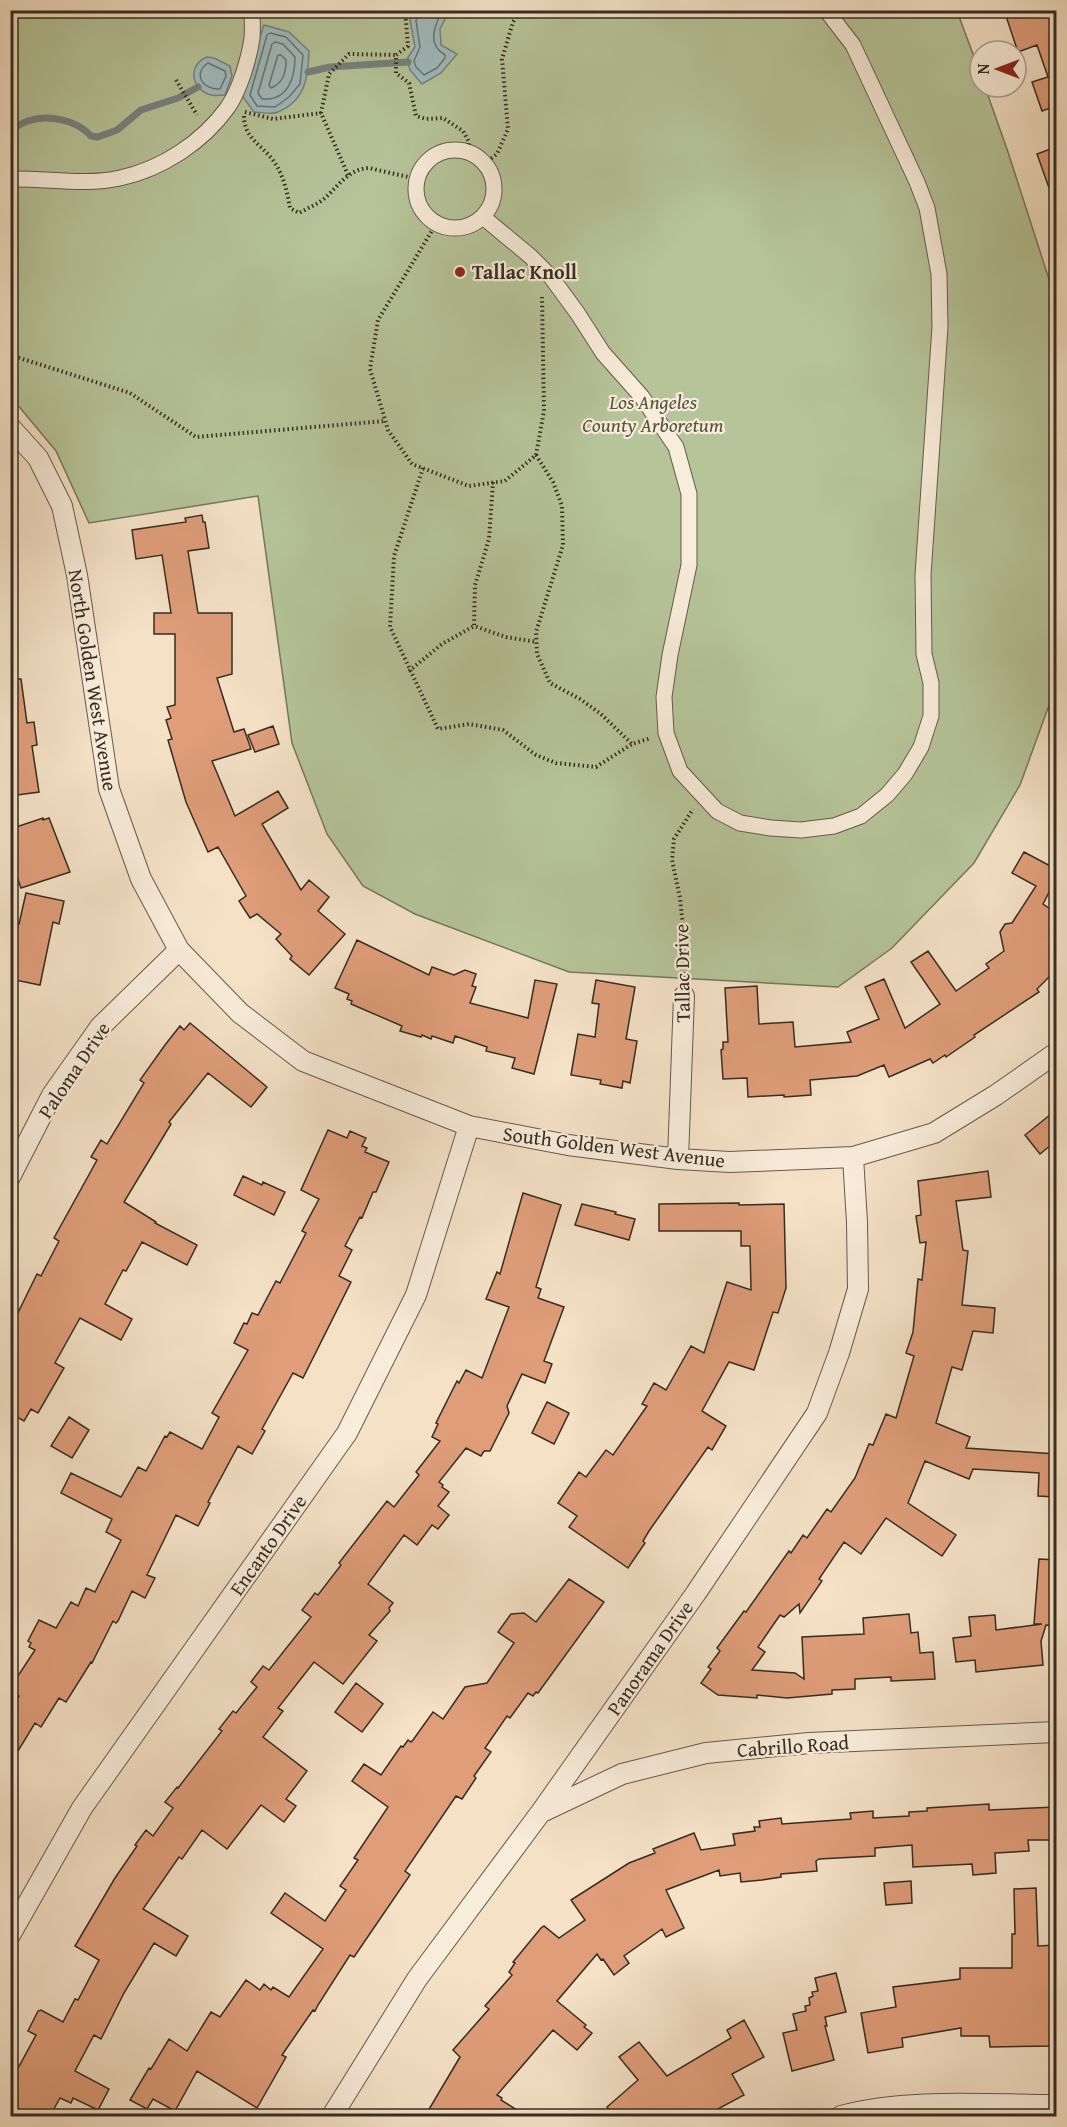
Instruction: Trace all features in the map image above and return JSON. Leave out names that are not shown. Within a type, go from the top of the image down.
[{"type":"street","points":[[10,179],[73,182],[120,178],[158,165],[193,144],[230,102],[242,77],[252,37],[252,10]]},
{"type":"street","points":[[483,217],[551,277],[603,353],[642,397],[676,447],[689,494],[689,565],[670,655],[664,698],[666,733],[680,771],[717,811],[740,823],[801,830],[834,826],[861,816],[887,795],[905,774],[921,747],[931,716],[932,683],[924,654],[923,586],[940,327],[939,274],[927,208],[917,182],[853,45],[826,10]]},
{"type":"street","points":[[455,150],[468,152],[479,158],[488,168],[493,180],[494,194],[491,206],[473,225],[448,228],[436,224],[426,216],[419,205],[416,192],[417,179],[431,158],[442,152],[455,150]]},
{"type":"street","name":"North Golden West Avenue","points":[[10,427],[38,458],[62,506],[77,575],[109,789],[141,879],[179,950],[240,1012],[303,1061],[469,1126]]},
{"type":"street","name":"Paloma Drive","points":[[10,1177],[52,1095],[100,1027],[179,950]]},
{"type":"street","name":"Tallac Drive","points":[[678,1159],[684,996]]},
{"type":"street","name":"South Golden West Avenue","points":[[469,1126],[568,1145],[678,1159],[730,1162],[853,1157],[934,1133],[996,1095],[1056,1053]]},
{"type":"street","name":"Encanto Drive","points":[[10,1935],[82,1808],[347,1433],[416,1295],[469,1126]]},
{"type":"street","name":"Panorama Drive","points":[[332,2116],[417,1979],[541,1812],[696,1593],[817,1413],[839,1353],[858,1289],[853,1157]]},
{"type":"street","name":"Cabrillo Road","points":[[541,1812],[622,1774],[706,1753],[809,1743],[1056,1732]]},
{"type":"street","points":[[841,2116],[898,2107],[1056,2105]]},
{"type":"path","points":[[348,175],[321,113],[329,74],[349,54],[396,56],[408,46],[405,10]]},
{"type":"path","points":[[484,164],[497,154],[508,129],[502,59],[513,22],[521,10]]},
{"type":"path","points":[[396,56],[396,73],[409,83],[416,116],[426,119],[443,118],[463,131],[469,142],[468,152]]},
{"type":"path","points":[[176,80],[188,100]]},
{"type":"path","points":[[230,102],[244,111],[273,119],[321,113]]},
{"type":"path","points":[[244,111],[244,126],[256,144],[272,159],[287,190],[290,208],[299,213],[323,200],[348,175],[363,169],[369,168],[417,179]]},
{"type":"path","points":[[436,224],[378,320],[370,369],[388,430],[412,464],[469,486],[505,481],[536,455],[543,411],[541,268]]},
{"type":"path","points":[[10,355],[130,393],[196,437],[385,421]]},
{"type":"path","points":[[536,455],[553,482],[562,506],[563,545],[536,632],[537,654],[550,683],[580,699],[601,714],[632,744]]},
{"type":"path","points":[[423,468],[394,556],[390,627],[438,729],[469,724],[503,730],[536,755],[556,763],[596,767],[632,744],[666,733]]},
{"type":"path","points":[[474,626],[474,585],[489,540],[493,482]]},
{"type":"path","points":[[410,671],[442,644],[474,626],[506,637],[537,642]]},
{"type":"path","name":"Tallac Drive","points":[[684,996],[683,926],[672,860],[674,839],[701,795]]},
{"type":"green space","name":"Los Angeles County Arboretum","points":[[10,11],[957,11],[968,41],[968,99],[989,99],[1056,301],[1056,686],[1020,785],[974,863],[892,948],[838,987],[569,972],[415,914],[363,886],[327,834],[292,743],[258,496],[89,523],[56,451],[11,397]]},
{"type":"water","points":[[414,11],[449,11],[440,29],[441,45],[457,54],[441,73],[422,84],[410,70],[407,59],[415,47],[410,20]]},
{"type":"water","points":[[264,25],[289,32],[309,51],[308,70],[300,94],[287,107],[273,113],[254,112],[243,97],[248,73]]},
{"type":"water","points":[[207,57],[230,66],[232,76],[225,95],[211,95],[204,92],[196,82],[194,71],[196,65]]},
{"type":"building","points":[[1004,10],[1056,10],[1056,106],[1042,111],[1032,82],[1048,77],[1037,45],[1028,48],[1028,39],[1014,39]]},
{"type":"building","points":[[1056,147],[1056,201],[1054,202],[1037,154]]},
{"type":"building","points":[[202,515],[209,548],[188,551],[198,613],[232,613],[232,674],[217,678],[234,732],[244,729],[251,749],[212,761],[235,816],[278,791],[288,808],[262,824],[301,890],[309,880],[329,897],[318,911],[345,934],[309,975],[290,959],[292,956],[276,939],[281,934],[257,914],[250,918],[239,901],[246,896],[218,847],[208,852],[186,802],[168,740],[172,739],[166,720],[171,718],[167,707],[175,705],[175,634],[154,634],[154,613],[171,613],[162,555],[136,559],[132,530],[186,522],[185,518]]},
{"type":"building","points":[[10,679],[21,679],[27,723],[34,722],[37,745],[32,746],[39,792],[10,796]]},
{"type":"building","points":[[273,726],[279,744],[255,752],[248,735]]},
{"type":"building","points":[[43,818],[43,820],[49,818],[70,872],[21,888],[10,857],[10,829]]},
{"type":"building","points":[[1024,852],[1056,869],[1056,879],[1043,904],[1056,913],[1056,942],[1050,952],[1056,959],[1056,970],[1037,989],[1039,992],[974,1035],[975,1037],[946,1057],[945,1055],[933,1063],[930,1059],[889,1077],[884,1065],[857,1076],[810,1080],[811,1095],[784,1097],[784,1095],[748,1097],[747,1078],[723,1079],[721,1050],[723,1042],[728,1042],[725,988],[757,986],[759,1024],[793,1022],[795,1047],[851,1042],[847,1032],[879,1019],[865,987],[884,979],[905,1028],[940,1004],[911,962],[928,951],[956,991],[989,968],[986,964],[1004,951],[1000,932],[1005,924],[1012,923],[1036,886],[1012,873]]},
{"type":"building","points":[[26,893],[64,901],[59,924],[53,922],[40,985],[10,979],[10,922],[19,924]]},
{"type":"building","points":[[357,940],[429,975],[432,967],[454,975],[465,970],[476,974],[472,986],[476,987],[470,1003],[528,1018],[535,980],[557,984],[534,1074],[512,1068],[515,1058],[486,1051],[487,1047],[455,1036],[453,1043],[432,1036],[431,1039],[400,1031],[402,1026],[351,1004],[352,1001],[347,999],[349,994],[335,988]]},
{"type":"building","points":[[596,980],[635,987],[626,1039],[637,1041],[630,1083],[623,1081],[622,1088],[600,1084],[601,1080],[571,1075],[578,1034],[595,1037],[599,1004],[592,1003]]},
{"type":"building","points":[[190,1023],[267,1087],[251,1107],[208,1073],[169,1122],[171,1124],[124,1202],[155,1223],[197,1245],[187,1265],[142,1242],[126,1271],[123,1270],[105,1304],[132,1319],[121,1340],[80,1318],[55,1363],[64,1368],[38,1413],[31,1409],[24,1421],[10,1413],[10,1329],[37,1274],[41,1276],[59,1241],[54,1238],[97,1160],[91,1157],[101,1140],[107,1144],[144,1083],[140,1080],[180,1026],[184,1030]]},
{"type":"building","points":[[1056,1110],[1056,1141],[1040,1154],[1025,1135]]},
{"type":"building","points":[[328,1130],[347,1138],[350,1131],[366,1138],[362,1146],[367,1148],[365,1152],[389,1162],[376,1192],[373,1192],[362,1218],[360,1217],[345,1246],[352,1250],[339,1276],[351,1282],[303,1378],[293,1373],[262,1429],[265,1431],[252,1454],[238,1446],[198,1526],[176,1515],[147,1575],[155,1578],[145,1598],[132,1591],[118,1621],[116,1623],[113,1621],[92,1663],[66,1702],[59,1698],[41,1727],[35,1723],[10,1764],[10,1709],[19,1696],[10,1688],[35,1650],[29,1647],[31,1643],[28,1641],[39,1620],[56,1628],[71,1602],[78,1606],[86,1588],[95,1592],[121,1540],[106,1532],[112,1519],[61,1493],[71,1473],[121,1497],[138,1467],[146,1471],[165,1436],[167,1437],[170,1432],[202,1449],[219,1417],[212,1413],[248,1350],[234,1343],[252,1313],[258,1315],[276,1281],[280,1283],[306,1233],[302,1231],[319,1199],[301,1190]]},
{"type":"building","points":[[988,1171],[991,1197],[956,1201],[963,1250],[968,1251],[962,1305],[995,1308],[993,1333],[973,1331],[962,1370],[952,1367],[936,1423],[970,1437],[966,1448],[1056,1454],[1056,1497],[1038,1496],[1039,1473],[973,1469],[969,1479],[925,1461],[908,1503],[956,1535],[942,1556],[886,1518],[861,1554],[844,1542],[819,1579],[822,1581],[800,1613],[799,1604],[784,1617],[780,1615],[758,1647],[765,1652],[752,1670],[795,1673],[804,1679],[802,1637],[864,1634],[863,1618],[909,1614],[911,1633],[918,1632],[920,1653],[933,1652],[935,1679],[891,1681],[891,1677],[855,1679],[855,1689],[832,1690],[832,1694],[787,1698],[718,1695],[701,1683],[711,1669],[708,1667],[720,1651],[717,1648],[744,1611],[746,1612],[789,1551],[791,1553],[803,1535],[807,1538],[827,1509],[831,1512],[855,1478],[869,1444],[873,1445],[886,1414],[896,1418],[914,1356],[906,1353],[913,1332],[918,1279],[922,1280],[926,1242],[920,1243],[916,1216],[921,1215],[918,1181]]},
{"type":"building","points":[[243,1176],[285,1192],[274,1215],[234,1195]]},
{"type":"building","points":[[523,1193],[561,1205],[536,1287],[541,1289],[538,1298],[564,1307],[544,1361],[552,1364],[545,1383],[522,1374],[507,1406],[509,1413],[490,1451],[484,1451],[481,1456],[466,1448],[439,1482],[449,1492],[438,1506],[449,1515],[438,1529],[432,1525],[417,1545],[404,1535],[368,1584],[393,1603],[389,1608],[390,1611],[369,1635],[377,1641],[343,1684],[314,1662],[278,1708],[283,1711],[263,1737],[307,1771],[286,1799],[296,1806],[284,1822],[261,1805],[227,1849],[202,1830],[182,1859],[179,1857],[143,1909],[188,1936],[176,1956],[154,1943],[124,1993],[101,2039],[94,2035],[75,2071],[109,2089],[98,2110],[73,2098],[71,2103],[60,2098],[50,2116],[10,2116],[10,2083],[36,2035],[28,2031],[38,2011],[41,2010],[63,2022],[75,1999],[78,2000],[99,1960],[75,1946],[115,1878],[137,1846],[135,1845],[146,1830],[153,1836],[173,1808],[165,1802],[222,1731],[219,1729],[233,1711],[236,1713],[257,1687],[251,1682],[263,1666],[269,1670],[311,1617],[302,1610],[315,1593],[318,1595],[341,1565],[339,1563],[387,1501],[394,1507],[419,1475],[416,1472],[440,1441],[432,1437],[438,1424],[436,1423],[457,1381],[459,1383],[466,1370],[482,1378],[509,1307],[486,1299],[497,1272],[500,1274]]},
{"type":"building","points":[[739,1203],[739,1205],[784,1204],[786,1288],[778,1313],[773,1312],[754,1370],[729,1362],[702,1411],[726,1426],[712,1450],[708,1447],[649,1531],[643,1541],[645,1543],[628,1568],[569,1527],[577,1516],[558,1503],[579,1472],[586,1477],[606,1450],[613,1455],[647,1406],[642,1404],[654,1383],[666,1390],[691,1346],[704,1353],[727,1282],[751,1290],[750,1246],[741,1246],[741,1231],[659,1231],[659,1204]]},
{"type":"building","points":[[582,1204],[635,1219],[629,1240],[575,1225]]},
{"type":"building","points":[[547,1402],[569,1413],[554,1444],[532,1433]]},
{"type":"building","points":[[69,1417],[89,1430],[72,1458],[51,1446]]},
{"type":"building","points":[[1039,1559],[1056,1560],[1056,1626],[1046,1625],[1041,1641],[1043,1665],[976,1672],[975,1660],[956,1662],[953,1638],[971,1636],[969,1617],[995,1615],[996,1630],[1042,1624],[1034,1624]]},
{"type":"building","points":[[569,1579],[604,1602],[538,1693],[536,1692],[533,1696],[528,1693],[510,1718],[507,1716],[485,1748],[491,1752],[474,1776],[476,1778],[462,1799],[456,1796],[405,1871],[410,1875],[354,1957],[350,1955],[315,2011],[313,2010],[282,2055],[286,2057],[257,2108],[197,2071],[175,2111],[153,2099],[147,2109],[130,2100],[169,2039],[187,2051],[211,2012],[220,2017],[246,1980],[260,1990],[264,1984],[271,1990],[273,1987],[289,1997],[323,1949],[271,1913],[285,1893],[325,1921],[346,1890],[340,1886],[358,1860],[354,1858],[388,1807],[352,1781],[364,1764],[381,1775],[401,1746],[403,1747],[408,1740],[411,1742],[413,1740],[433,1712],[443,1719],[465,1687],[487,1683],[514,1643],[498,1632],[511,1614],[524,1613],[536,1622]]},
{"type":"building","points":[[356,1683],[383,1704],[362,1732],[335,1712]]},
{"type":"building","points":[[989,1804],[989,1810],[1056,1807],[1056,1840],[1028,1840],[1029,1851],[995,1853],[996,1873],[973,1875],[972,1864],[913,1867],[912,1845],[875,1848],[875,1856],[819,1859],[816,1861],[817,1871],[781,1874],[781,1877],[762,1880],[741,1882],[740,1873],[720,1876],[719,1870],[666,1890],[684,1928],[666,1937],[662,1929],[624,1956],[629,1963],[614,1975],[597,1954],[557,2001],[586,2025],[584,2027],[592,2033],[577,2050],[553,2030],[497,2095],[522,2113],[498,2116],[425,2116],[460,2057],[453,2050],[489,2009],[485,2006],[512,1975],[509,1972],[515,1963],[513,1962],[541,1928],[544,1926],[559,1938],[585,1920],[571,1900],[629,1863],[655,1853],[653,1849],[694,1833],[701,1850],[735,1845],[733,1834],[755,1831],[754,1827],[760,1827],[759,1821],[781,1818],[782,1824],[851,1819],[850,1813],[873,1811],[873,1818],[909,1816],[909,1812],[927,1811],[927,1808]]},
{"type":"building","points":[[911,1881],[912,1903],[886,1905],[884,1883]]},
{"type":"building","points":[[1036,1888],[1038,1946],[1056,1945],[1056,2046],[990,2047],[989,2036],[961,2036],[961,2028],[902,2038],[903,2047],[868,2053],[861,2013],[896,2007],[893,1987],[960,1979],[960,1968],[1012,1968],[1012,1934],[1015,1934],[1014,1889]]},
{"type":"building","points":[[836,1973],[846,2012],[825,2017],[827,2026],[825,2026],[834,2060],[792,2071],[783,2033],[797,2030],[793,2014],[806,2011],[805,2006],[810,2005],[809,1998],[813,1996],[812,1992],[818,1991],[815,1978]]},
{"type":"building","points":[[744,2020],[764,2057],[732,2074],[744,2095],[705,2116],[615,2116],[607,2107],[638,2080],[619,2057],[639,2042],[667,2076],[731,2038],[727,2030]]},
{"type":"waterway","points":[[308,72],[330,67],[408,62]]},
{"type":"waterway","points":[[10,130],[28,121],[53,118],[70,122],[91,136],[98,137],[117,130],[141,110],[178,98],[198,87]]},
{"type":"place","name":"Tallac Knoll","points":[[460,272]]}]
